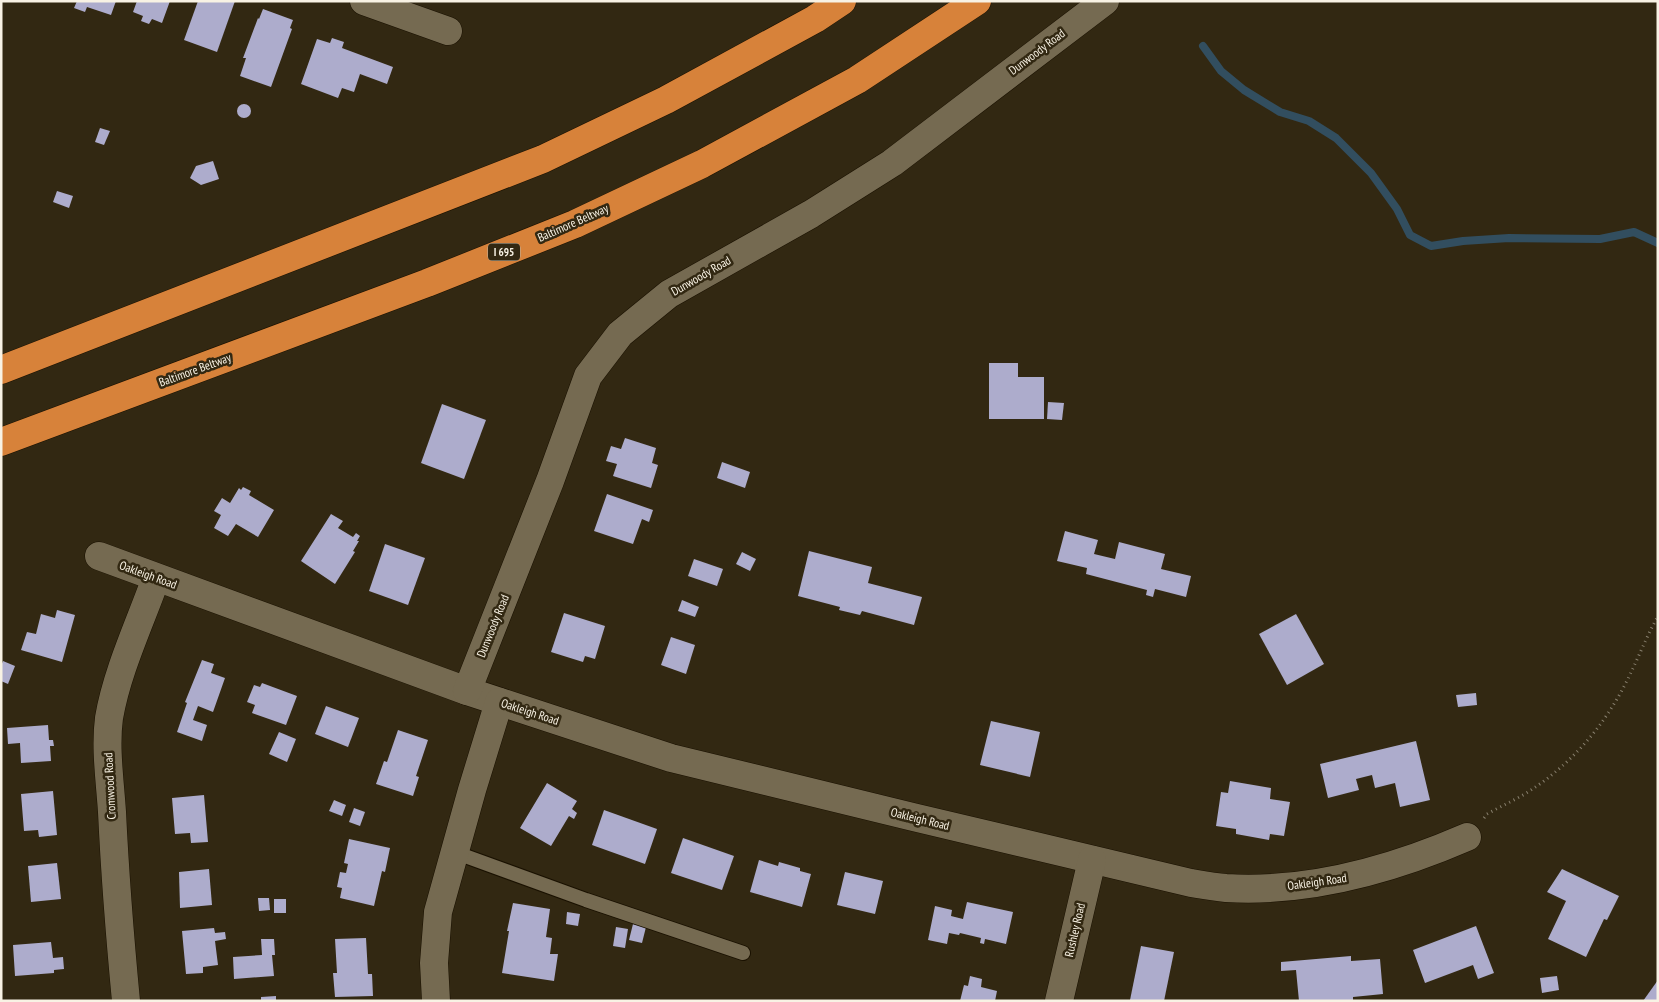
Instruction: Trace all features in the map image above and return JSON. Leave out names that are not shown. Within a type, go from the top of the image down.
[{"type":"highway","points":[[1,370],[543,159],[666,100],[815,19],[842,1]]},
{"type":"highway","name":"Baltimore Beltway","points":[[1,442],[427,283],[575,224],[702,164],[857,80],[977,1]]},
{"type":"street","points":[[364,1],[448,31]]},
{"type":"street","name":"Dunwoody Road","points":[[467,691],[550,481],[588,376],[620,334],[669,294],[812,214],[892,163],[1105,1]]},
{"type":"street","name":"Oakleigh Road","points":[[99,556],[467,691],[671,758],[1192,883],[1217,887],[1259,888],[1316,884],[1352,877],[1433,851],[1467,837]]},
{"type":"street","name":"Cromwood Road","points":[[126,1001],[117,905],[109,766],[109,719],[114,691],[156,578]]},
{"type":"street","points":[[436,1001],[434,963],[438,912],[499,702]]},
{"type":"street","name":"Rushley Road","points":[[1059,1001],[1092,860]]},
{"type":"lane","points":[[454,852],[586,900],[743,953]]},
{"type":"path","points":[[1467,837],[1487,814],[1533,789],[1554,774],[1579,751],[1602,723],[1622,690],[1644,641],[1658,616]]},
{"type":"building","points":[[77,1],[116,1],[111,15],[87,7],[85,12],[74,8]]},
{"type":"building","points":[[137,1],[170,1],[162,23],[152,19],[149,24],[141,21],[143,16],[133,12]]},
{"type":"building","points":[[198,1],[235,1],[217,52],[184,40]]},
{"type":"building","points":[[263,9],[293,20],[290,28],[292,29],[271,87],[240,76],[246,58],[243,58]]},
{"type":"building","points":[[332,38],[344,42],[342,48],[393,67],[387,84],[360,74],[354,92],[342,88],[338,98],[301,84],[317,39],[330,43]]},
{"type":"building","points":[[244,104],[249,106],[251,111],[249,116],[244,118],[239,116],[237,111],[239,106]]},
{"type":"building","points":[[100,128],[110,131],[104,145],[95,142]]},
{"type":"building","points":[[213,161],[219,179],[201,185],[190,178],[196,166]]},
{"type":"building","points":[[57,191],[73,196],[69,208],[53,202]]},
{"type":"building","points":[[989,363],[1018,363],[1018,377],[1044,377],[1044,419],[989,419]]},
{"type":"building","points":[[1048,402],[1064,403],[1062,420],[1047,419]]},
{"type":"building","points":[[442,404],[486,420],[464,479],[421,463]]},
{"type":"building","points":[[625,438],[656,448],[652,463],[658,465],[651,488],[613,476],[617,464],[606,461],[611,446],[621,449]]},
{"type":"building","points":[[722,462],[750,472],[745,488],[717,478]]},
{"type":"building","points":[[243,487],[251,491],[249,495],[274,510],[258,537],[236,524],[228,536],[214,528],[221,515],[214,511],[222,498],[230,503],[239,488],[241,490]]},
{"type":"building","points":[[607,494],[653,510],[649,522],[642,519],[633,544],[594,531]]},
{"type":"building","points":[[331,514],[343,521],[338,528],[353,537],[356,533],[360,536],[353,551],[355,552],[335,584],[301,561]]},
{"type":"building","points":[[1065,531],[1098,540],[1094,554],[1115,559],[1119,542],[1165,554],[1161,569],[1191,576],[1186,597],[1155,589],[1153,597],[1146,595],[1147,590],[1086,574],[1087,568],[1057,561]]},
{"type":"building","points":[[385,544],[425,558],[408,605],[369,591]]},
{"type":"building","points":[[809,551],[872,567],[868,583],[922,597],[914,625],[862,611],[860,615],[839,610],[840,607],[798,596]]},
{"type":"building","points":[[742,552],[756,559],[750,571],[736,564]]},
{"type":"building","points":[[694,559],[723,569],[717,586],[688,576]]},
{"type":"building","points":[[682,600],[699,607],[695,617],[678,611]]},
{"type":"building","points":[[57,610],[75,615],[62,662],[21,650],[27,632],[36,634],[41,614],[55,618]]},
{"type":"building","points":[[564,613],[605,626],[595,659],[585,656],[583,662],[551,652]]},
{"type":"building","points":[[1296,614],[1324,664],[1287,685],[1259,634]]},
{"type":"building","points":[[671,637],[695,645],[686,674],[661,665]]},
{"type":"building","points":[[202,660],[214,664],[211,673],[225,678],[213,712],[198,706],[193,720],[207,725],[202,741],[177,732],[187,703],[185,702]]},
{"type":"building","points":[[3,661],[15,666],[8,684],[1,681]]},
{"type":"building","points":[[262,683],[297,696],[286,725],[252,713],[255,705],[247,702],[254,685],[260,687]]},
{"type":"building","points":[[1476,693],[1477,705],[1458,707],[1456,695]]},
{"type":"building","points":[[326,706],[359,718],[348,747],[315,734]]},
{"type":"building","points":[[991,721],[1040,732],[1030,777],[980,765]]},
{"type":"building","points":[[48,725],[49,740],[53,740],[54,746],[50,746],[51,761],[21,763],[20,743],[8,744],[7,728]]},
{"type":"building","points":[[398,730],[428,740],[416,776],[419,777],[413,796],[376,784],[384,761],[387,762]]},
{"type":"building","points":[[279,732],[296,739],[287,762],[269,754]]},
{"type":"building","points":[[1416,741],[1430,800],[1400,807],[1395,783],[1375,788],[1372,775],[1356,779],[1359,790],[1328,798],[1320,764]]},
{"type":"building","points":[[1230,781],[1271,788],[1270,799],[1290,802],[1284,836],[1270,834],[1269,840],[1236,834],[1236,829],[1216,826],[1221,792],[1228,793]]},
{"type":"building","points":[[547,783],[577,801],[572,809],[577,813],[574,819],[569,816],[551,846],[520,828]]},
{"type":"building","points":[[53,791],[57,835],[39,837],[38,830],[24,831],[21,794]]},
{"type":"building","points":[[204,795],[208,842],[191,843],[190,833],[175,834],[172,798]]},
{"type":"building","points":[[334,800],[346,805],[342,816],[329,811]]},
{"type":"building","points":[[354,808],[365,812],[360,826],[349,822]]},
{"type":"building","points":[[604,810],[657,829],[645,864],[592,845]]},
{"type":"building","points":[[683,838],[734,856],[722,890],[671,873]]},
{"type":"building","points":[[349,839],[390,848],[385,872],[382,871],[374,906],[340,898],[342,888],[337,887],[340,872],[346,873],[348,864],[344,863]]},
{"type":"building","points":[[759,860],[778,866],[779,862],[800,868],[800,871],[811,874],[802,907],[750,892]]},
{"type":"building","points":[[57,863],[61,899],[31,902],[28,866]]},
{"type":"building","points":[[209,869],[212,905],[180,908],[179,872]]},
{"type":"building","points":[[1562,869],[1619,896],[1607,920],[1604,919],[1586,957],[1548,939],[1566,901],[1547,892]]},
{"type":"building","points":[[845,872],[883,881],[875,914],[837,905]]},
{"type":"building","points":[[258,898],[269,898],[270,910],[259,911]]},
{"type":"building","points":[[274,899],[286,899],[286,913],[274,913]]},
{"type":"building","points":[[967,902],[1013,912],[1006,944],[985,939],[984,944],[980,943],[981,938],[960,933],[959,935],[949,933],[947,944],[928,940],[935,906],[952,910],[951,916],[963,919]]},
{"type":"building","points":[[513,903],[550,909],[546,937],[552,938],[550,954],[558,954],[554,981],[502,973],[509,931],[507,931]]},
{"type":"building","points":[[567,912],[580,914],[578,926],[566,924]]},
{"type":"building","points":[[633,924],[646,927],[642,943],[629,940]]},
{"type":"building","points":[[1476,926],[1494,973],[1478,979],[1473,965],[1425,983],[1413,950]]},
{"type":"building","points":[[616,927],[628,929],[625,948],[613,946]]},
{"type":"building","points":[[214,928],[215,933],[225,932],[226,939],[215,941],[218,965],[203,967],[203,973],[186,974],[182,931]]},
{"type":"building","points":[[366,938],[368,974],[372,974],[373,996],[335,997],[333,973],[337,973],[335,939]]},
{"type":"building","points":[[261,939],[274,939],[275,955],[272,955],[274,976],[234,979],[233,957],[262,955]]},
{"type":"building","points":[[51,942],[53,958],[63,957],[64,969],[54,970],[54,973],[15,976],[13,945]]},
{"type":"building","points":[[1141,946],[1174,952],[1164,1001],[1130,1000]]},
{"type":"building","points":[[1351,956],[1351,961],[1380,959],[1383,994],[1353,997],[1353,1001],[1299,1001],[1296,970],[1281,971],[1281,962]]},
{"type":"building","points":[[970,976],[982,979],[981,987],[997,991],[995,1001],[960,1001],[964,985],[968,986]]},
{"type":"building","points":[[1557,976],[1559,990],[1542,993],[1540,978]]},
{"type":"building","points":[[1658,980],[1658,1001],[1643,1001]]},
{"type":"building","points":[[276,996],[276,1001],[261,1001],[261,997]]},
{"type":"waterway","points":[[1203,46],[1221,71],[1244,90],[1280,112],[1309,121],[1336,138],[1371,173],[1397,209],[1410,235],[1431,246],[1463,241],[1509,238],[1600,239],[1634,232],[1658,243]]}]
